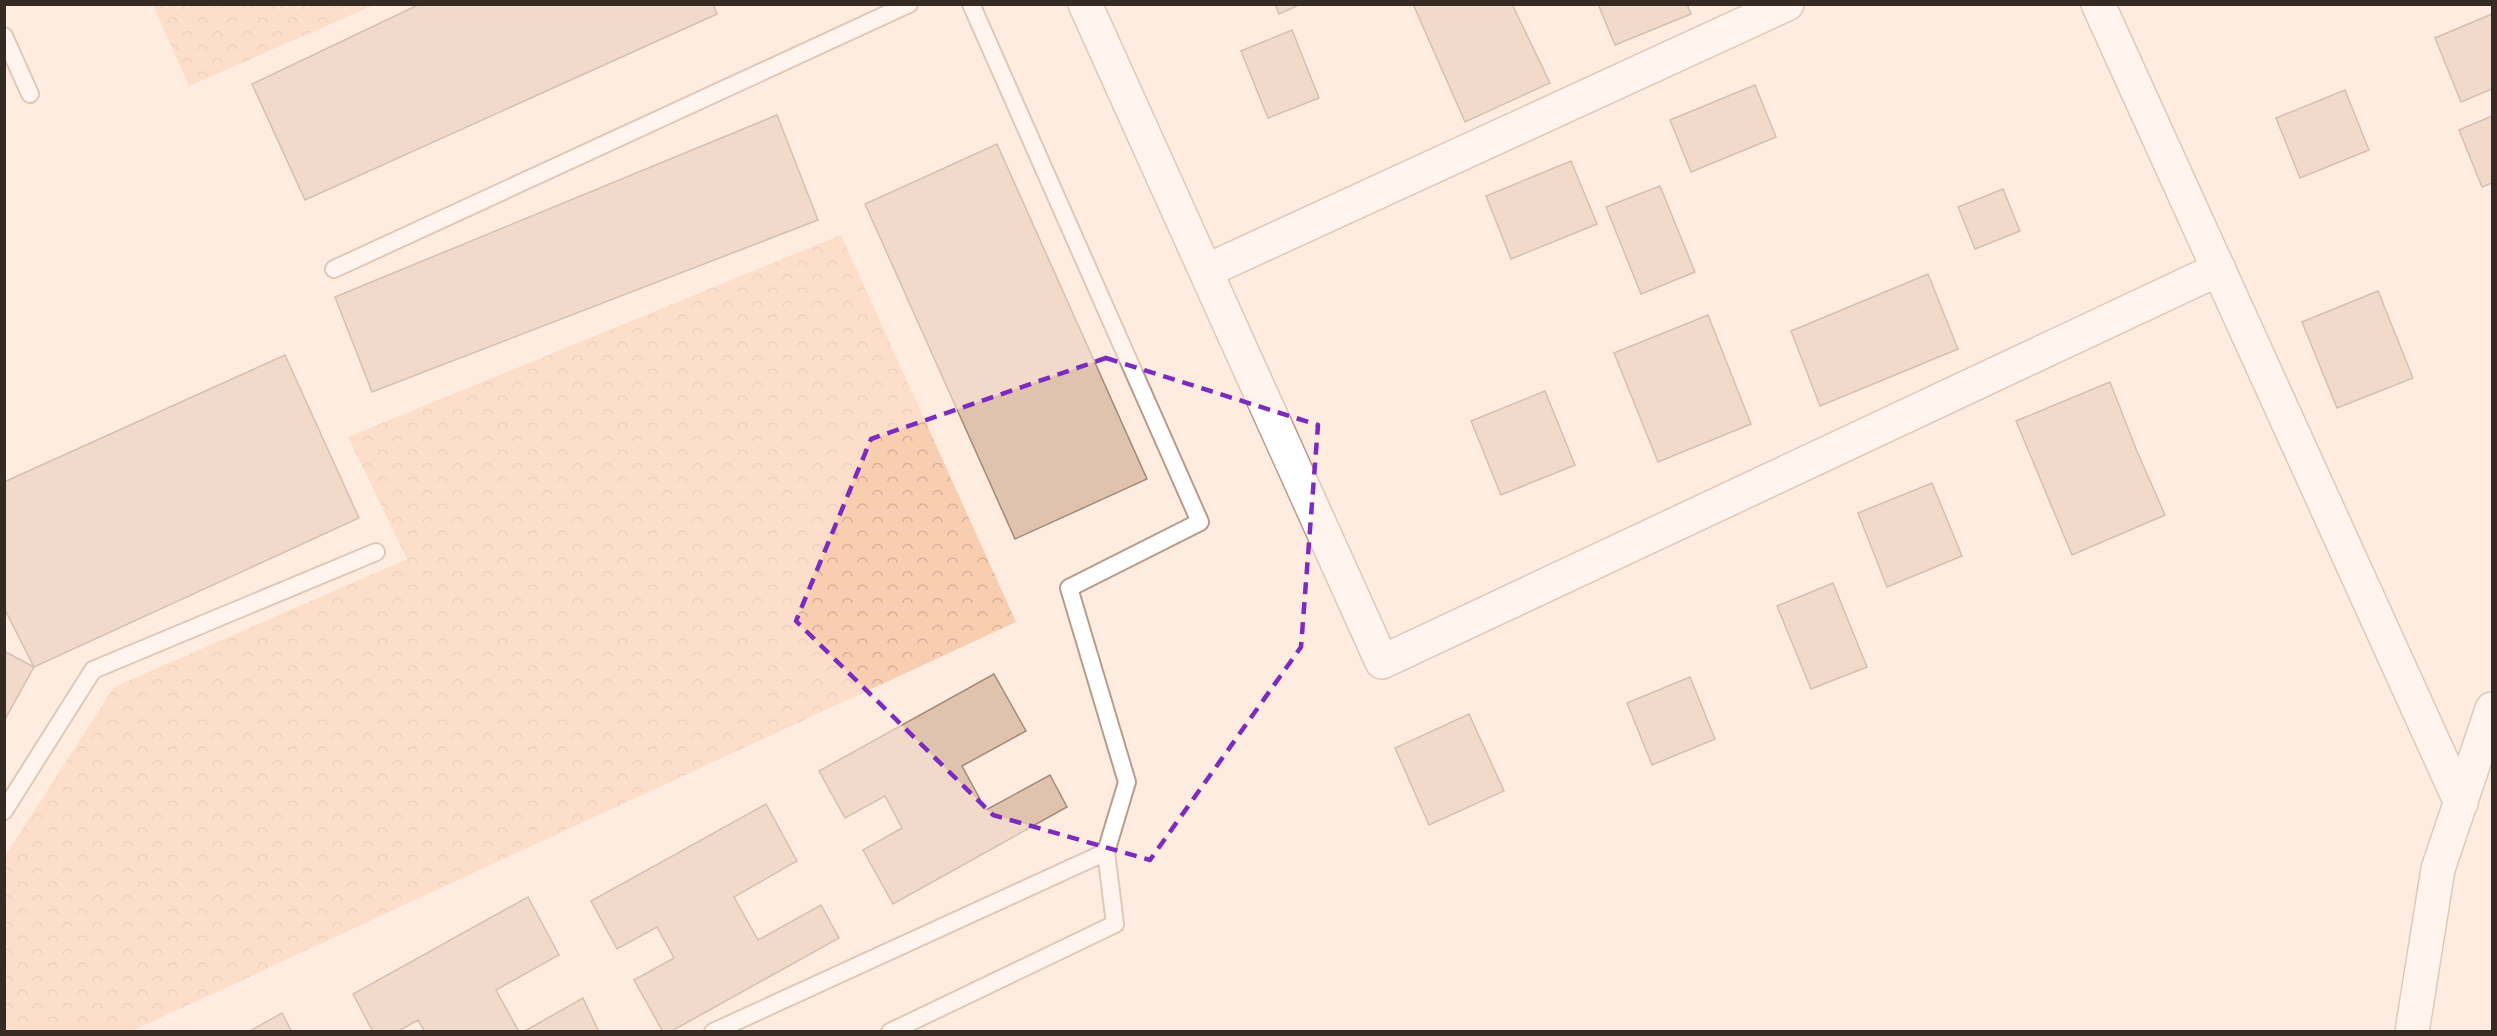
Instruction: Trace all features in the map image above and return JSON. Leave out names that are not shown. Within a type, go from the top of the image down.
[{"type":"street","points":[[1085,4],[1382,663],[2219,269]]},
{"type":"street","points":[[1206,272],[1787,4]]},
{"type":"street","points":[[2098,4],[2461,803]]},
{"type":"street","points":[[2412,1032],[2438,869],[2493,709]]},
{"type":"lane","points":[[334,269],[909,4]]},
{"type":"lane","points":[[890,1032],[1115,924],[1106,852],[1126,782],[1069,588],[1200,522],[971,4]]},
{"type":"lane","points":[[4,36],[30,94]]},
{"type":"lane","points":[[4,811],[93,670],[376,552]]},
{"type":"lane","points":[[713,1032],[1106,852]]},
{"type":"highlighted area","points":[[1106,358],[1318,425],[1301,647],[1150,860],[993,815],[796,621],[871,439]]},
{"type":"green space","points":[[153,5],[374,5],[189,86]]},
{"type":"green space","points":[[841,235],[1016,622],[132,1031],[5,1031],[5,856],[114,687],[407,559],[348,437]]},
{"type":"building","points":[[420,4],[713,4],[717,14],[305,200],[252,84]]},
{"type":"building","points":[[1275,4],[1301,4],[1279,14]]},
{"type":"building","points":[[1413,4],[1512,4],[1550,83],[1465,122]]},
{"type":"building","points":[[1598,4],[1687,4],[1691,14],[1615,45]]},
{"type":"building","points":[[2492,14],[2492,89],[2461,102],[2435,38]]},
{"type":"building","points":[[1292,30],[1319,98],[1268,118],[1241,51]]},
{"type":"building","points":[[1755,85],[1776,137],[1691,172],[1670,120]]},
{"type":"building","points":[[2345,90],[2369,150],[2300,178],[2276,118]]},
{"type":"building","points":[[777,115],[818,220],[372,392],[335,297]]},
{"type":"building","points":[[2492,116],[2492,183],[2482,187],[2459,130]]},
{"type":"building","points":[[997,144],[1147,479],[1015,539],[865,204]]},
{"type":"building","points":[[1571,161],[1597,224],[1511,259],[1486,196]]},
{"type":"building","points":[[1660,186],[1695,272],[1641,294],[1606,207]]},
{"type":"building","points":[[2003,189],[2020,231],[1975,249],[1958,207]]},
{"type":"building","points":[[1928,274],[1958,349],[1820,406],[1791,331]]},
{"type":"building","points":[[2378,291],[2413,378],[2337,408],[2302,322]]},
{"type":"building","points":[[1708,315],[1751,424],[1658,462],[1614,353]]},
{"type":"building","points":[[285,355],[359,518],[34,667],[4,608],[4,482]]},
{"type":"building","points":[[2110,382],[2165,515],[2072,555],[2016,421]]},
{"type":"building","points":[[1545,391],[1575,465],[1501,495],[1471,421]]},
{"type":"building","points":[[1932,483],[1962,556],[1887,587],[1858,513]]},
{"type":"building","points":[[1833,583],[1867,667],[1811,689],[1777,606]]},
{"type":"building","points":[[4,651],[34,667],[4,721]]},
{"type":"building","points":[[994,674],[1026,731],[962,766],[986,810],[1050,775],[1067,807],[893,904],[863,850],[902,828],[885,796],[845,818],[819,771]]},
{"type":"building","points":[[1690,677],[1715,739],[1652,765],[1627,703]]},
{"type":"building","points":[[1469,714],[1504,791],[1429,825],[1395,748]]},
{"type":"building","points":[[766,804],[797,861],[734,897],[758,940],[821,905],[839,938],[670,1032],[663,1032],[634,980],[674,958],[657,927],[617,949],[591,901]]},
{"type":"building","points":[[528,897],[559,955],[496,990],[519,1032],[425,1032],[418,1020],[397,1032],[373,1032],[353,994]]},
{"type":"building","points":[[583,998],[599,1032],[523,1032]]},
{"type":"building","points":[[282,1013],[292,1032],[248,1032]]}]
